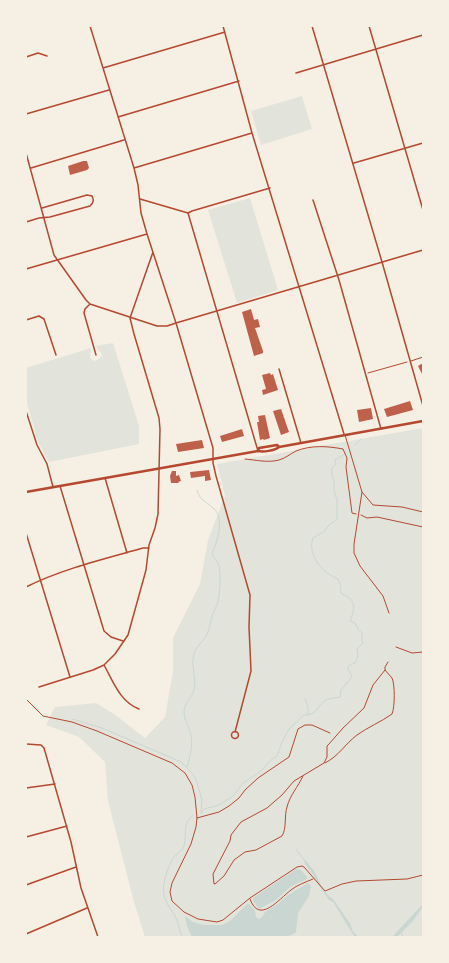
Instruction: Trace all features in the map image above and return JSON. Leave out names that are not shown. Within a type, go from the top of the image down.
[{"type":"main road","points":[[26,492],[258,450],[259,448],[277,445],[279,447],[423,421]]},
{"type":"street","points":[[90,26],[124,140],[134,168],[141,213],[147,234],[214,448],[216,476],[250,595],[248,627],[250,671],[235,732]]},
{"type":"street","points":[[223,26],[252,133],[345,435]]},
{"type":"street","points":[[312,26],[423,406]]},
{"type":"street","points":[[369,26],[423,210]]},
{"type":"street","points":[[103,68],[225,32]]},
{"type":"street","points":[[296,73],[423,35]]},
{"type":"street","points":[[26,57],[38,54],[47,56]]},
{"type":"street","points":[[118,117],[239,81]]},
{"type":"street","points":[[26,114],[109,90]]},
{"type":"street","points":[[134,168],[252,133]]},
{"type":"street","points":[[31,168],[124,140]]},
{"type":"street","points":[[353,163],[423,143]]},
{"type":"street","points":[[26,153],[54,255],[90,304],[157,326],[167,326],[423,250]]},
{"type":"street","points":[[188,214],[192,211],[270,188]]},
{"type":"street","points":[[26,222],[90,206],[94,199],[92,196],[87,195],[42,208]]},
{"type":"street","points":[[140,199],[188,214]]},
{"type":"street","points":[[313,200],[337,275],[381,429]]},
{"type":"street","points":[[188,214],[258,450]]},
{"type":"street","points":[[26,269],[147,234]]},
{"type":"street","points":[[38,687],[93,670],[104,665],[115,654],[128,635],[146,570],[149,548],[158,514],[160,468],[159,418],[130,318],[153,252]]},
{"type":"street","points":[[90,304],[85,309],[84,313],[96,355]]},
{"type":"street","points":[[26,320],[40,316],[44,319],[56,355]]},
{"type":"street","points":[[279,368],[301,443]]},
{"type":"street","points":[[26,411],[37,445],[47,465],[53,487]]},
{"type":"street","points":[[105,477],[127,553]]},
{"type":"street","points":[[60,486],[104,631],[111,637],[123,641]]},
{"type":"street","points":[[26,533],[70,678]]},
{"type":"street","points":[[26,587],[41,580],[84,566],[143,548],[149,548]]},
{"type":"street","points":[[104,665],[121,696],[132,707],[139,709]]},
{"type":"street","points":[[26,744],[41,745],[44,748],[67,826],[81,888],[98,937]]},
{"type":"street","points":[[26,788],[55,784]]},
{"type":"street","points":[[26,837],[67,826]]},
{"type":"street","points":[[26,885],[76,867]]},
{"type":"street","points":[[26,934],[87,908]]},
{"type":"lane","points":[[410,361],[423,357]]},
{"type":"lane","points":[[345,435],[362,492],[373,505],[423,512]]},
{"type":"lane","points":[[362,492],[354,553],[360,566],[383,596],[389,613]]},
{"type":"lane","points":[[396,647],[412,653],[423,652]]},
{"type":"path","points":[[365,374],[410,361]]},
{"type":"path","points":[[245,459],[268,462],[286,458],[295,451],[325,446],[343,450],[347,458],[346,467],[352,513],[367,518],[377,517],[423,527]]},
{"type":"path","points":[[324,763],[327,746],[337,733],[364,708],[373,685],[385,670],[388,662]]},
{"type":"path","points":[[303,776],[299,785],[291,795],[282,836],[256,850],[245,852],[234,860],[224,876],[214,884],[214,874],[230,841],[231,835],[241,822],[268,808],[282,795],[294,780],[332,759],[365,729],[392,714],[394,710],[394,690],[392,679],[385,670]]},
{"type":"path","points":[[26,699],[43,716],[72,722],[97,731],[178,767],[185,772],[192,785],[196,803],[196,827],[192,840],[172,883],[170,892],[172,901],[184,912],[194,917],[217,922],[228,917],[250,898],[297,867],[304,867],[325,892],[342,884],[356,881],[407,879],[423,875]]},
{"type":"path","points":[[197,818],[219,812],[229,806],[258,778],[289,757],[298,729],[305,725],[312,725],[330,733]]},
{"type":"path","points":[[250,898],[252,905],[258,910],[265,910],[280,901],[291,890],[314,878]]},
{"type":"shaded area","points":[[302,96],[312,129],[261,145],[251,111]]},
{"type":"shaded area","points":[[250,198],[278,290],[237,303],[208,210]]},
{"type":"shaded area","points":[[113,343],[139,426],[139,444],[49,462],[38,441],[26,400],[26,368],[91,348],[90,357],[92,360],[96,361],[102,356],[101,352],[96,346]]},
{"type":"shaded area","points":[[423,428],[423,937],[145,937],[134,902],[108,801],[105,762],[79,737],[46,725],[55,707],[96,703],[114,714],[145,738],[165,717],[173,672],[173,638],[200,584],[208,540],[225,496],[217,464]]},
{"type":"shaded area","points":[[304,859],[316,874],[325,891],[333,899],[358,937],[355,937],[333,902],[329,900],[315,880],[313,874],[304,862]]},
{"type":"shaded area","points":[[296,869],[301,870],[307,879],[290,887],[276,900],[259,909],[253,901],[253,898]]},
{"type":"shaded area","points":[[308,883],[311,886],[309,896],[298,913],[296,932],[292,935],[282,937],[192,937],[187,926],[185,916],[193,922],[204,925],[222,925],[230,921],[248,903],[255,911],[256,917],[259,919],[265,912],[288,895]]},
{"type":"shaded area","points":[[423,904],[423,907],[412,922],[397,937],[392,937]]},
{"type":"building","points":[[87,161],[89,168],[70,175],[68,166]]},
{"type":"building","points":[[251,309],[254,320],[258,319],[260,327],[255,328],[263,351],[263,353],[254,356],[242,312]]},
{"type":"building","points":[[423,363],[423,376],[418,366]]},
{"type":"building","points":[[270,373],[271,375],[273,374],[278,390],[263,395],[262,390],[266,389],[262,375]]},
{"type":"building","points":[[410,401],[413,410],[387,417],[384,409]]},
{"type":"building","points":[[371,408],[373,419],[359,422],[357,410]]},
{"type":"building","points":[[281,409],[289,432],[281,435],[273,411]]},
{"type":"building","points":[[265,415],[270,438],[260,440],[257,422],[259,422],[258,416]]},
{"type":"building","points":[[242,429],[244,436],[222,442],[220,436]]},
{"type":"building","points":[[202,440],[204,448],[178,452],[176,444]]},
{"type":"building","points":[[209,470],[211,480],[205,481],[205,476],[191,478],[190,472]]},
{"type":"building","points":[[172,471],[176,471],[176,476],[179,475],[181,481],[178,482],[179,483],[171,483],[170,476]]},
{"type":"waterway","points":[[355,445],[361,439]]},
{"type":"waterway","points":[[202,812],[204,809],[219,805],[233,796],[243,783],[261,771],[277,756],[289,729],[304,715],[314,712],[324,701],[340,697],[341,690],[352,677],[348,667],[355,663],[358,656],[357,649],[363,643],[362,633],[355,623],[350,621],[354,608],[353,602],[340,592],[341,587],[338,579],[327,573],[322,568],[314,557],[312,551],[313,538],[325,531],[328,526],[337,519],[337,500],[334,491],[332,468],[336,464],[335,460],[345,454]]},
{"type":"waterway","points":[[187,767],[192,739],[185,718],[184,709],[192,696],[195,685],[193,658],[196,648],[206,637],[208,632],[217,606],[220,584],[219,566],[212,553],[218,536],[220,523],[219,517],[217,512],[201,498],[197,490]]},
{"type":"waterway","points":[[305,699],[308,707],[308,715]]},
{"type":"waterway","points":[[72,719],[102,728],[181,762],[196,779],[202,800],[201,814]]},
{"type":"waterway","points":[[183,937],[177,920],[164,896],[164,886],[166,875],[172,860],[184,846],[187,822],[193,815]]},
{"type":"waterway","points":[[296,849],[305,861]]},
{"type":"waterway","points":[[401,932],[403,937]]}]
